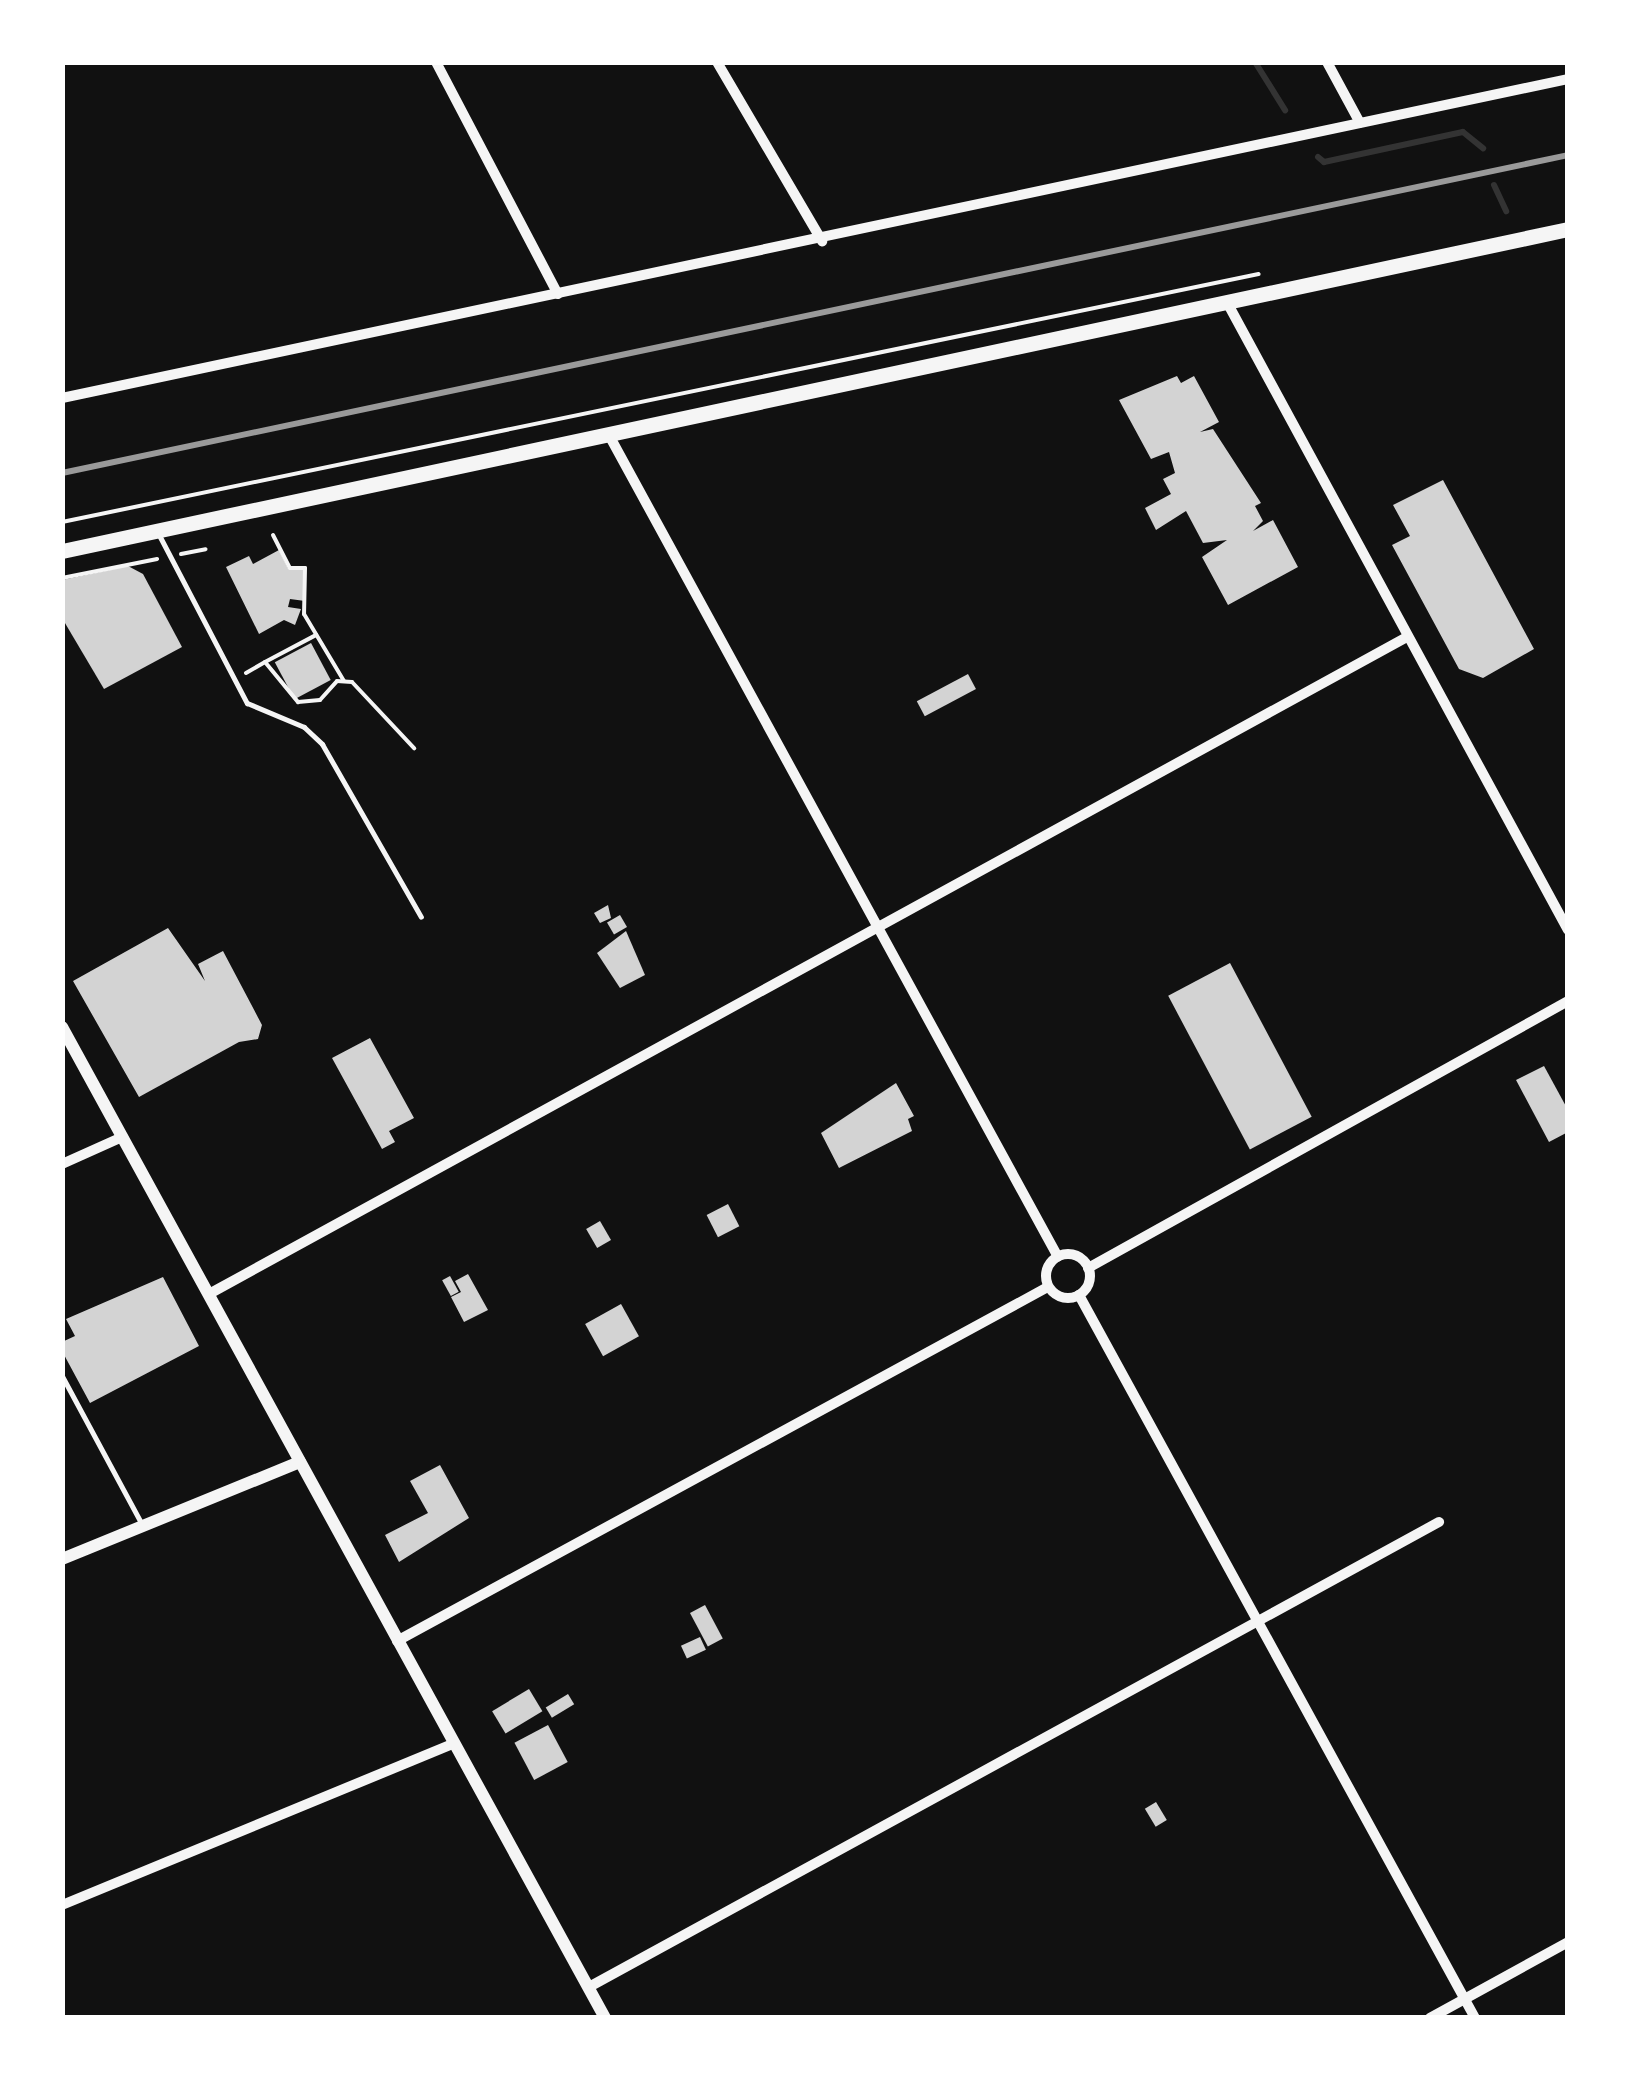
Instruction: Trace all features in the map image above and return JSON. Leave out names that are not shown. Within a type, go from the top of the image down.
[{"type":"main road","points":[[62,551],[1229,306],[1568,229]]},
{"type":"street","points":[[436,62],[558,294]]},
{"type":"street","points":[[716,62],[822,241]]},
{"type":"street","points":[[1327,62],[1360,123]]},
{"type":"street","points":[[62,398],[822,241],[1568,79]]},
{"type":"street","points":[[1229,306],[1568,930]]},
{"type":"street","points":[[610,437],[1058,1257]]},
{"type":"street","points":[[208,1294],[1406,637]]},
{"type":"street","points":[[1088,1268],[1568,1001]]},
{"type":"street","points":[[62,1026],[605,2018]]},
{"type":"street","points":[[62,1164],[122,1137]]},
{"type":"street","points":[[1058,1257],[1078,1257],[1088,1268],[1088,1286],[1079,1295],[1059,1297],[1048,1287],[1046,1274],[1058,1257]]},
{"type":"street","points":[[397,1641],[1048,1287]]},
{"type":"street","points":[[1079,1295],[1475,2018]]},
{"type":"street","points":[[62,1560],[300,1462]]},
{"type":"street","points":[[589,1988],[1259,1625],[1439,1522]]},
{"type":"street","points":[[62,1905],[452,1744]]},
{"type":"street","points":[[1430,2018],[1568,1942]]},
{"type":"lane","points":[[157,532],[247,703],[304,727],[322,744],[422,917]]},
{"type":"lane","points":[[62,1376],[143,1527]]},
{"type":"path","points":[[62,522],[335,460],[349,466],[1267,273]]},
{"type":"path","points":[[273,536],[290,568],[304,568],[309,592],[304,614],[344,680],[363,689],[414,748]]},
{"type":"path","points":[[62,578],[206,549]]},
{"type":"path","points":[[233,680],[316,634]]},
{"type":"path","points":[[266,662],[298,702],[320,700],[344,680]]},
{"type":"building","points":[[1177,376],[1181,383],[1194,376],[1219,422],[1200,432],[1213,429],[1261,503],[1255,506],[1263,521],[1253,531],[1273,520],[1298,567],[1228,605],[1202,557],[1227,540],[1203,543],[1186,511],[1156,530],[1145,508],[1171,494],[1163,479],[1175,473],[1169,452],[1151,459],[1119,400]]},
{"type":"building","points":[[1443,480],[1534,649],[1483,678],[1459,669],[1392,545],[1410,536],[1393,505]]},
{"type":"building","points":[[279,550],[289,570],[303,570],[305,601],[290,599],[288,607],[301,609],[295,625],[284,620],[259,634],[226,567],[249,556],[253,564]]},
{"type":"building","points":[[128,566],[143,574],[182,647],[104,689],[62,618],[62,580]]},
{"type":"building","points":[[311,643],[331,680],[295,699],[275,662]]},
{"type":"building","points":[[968,674],[976,689],[925,716],[917,701]]},
{"type":"building","points":[[608,905],[611,918],[600,923],[594,913]]},
{"type":"building","points":[[620,915],[627,927],[614,935],[607,922]]},
{"type":"building","points":[[168,928],[205,981],[198,964],[223,951],[262,1025],[258,1039],[239,1042],[139,1097],[73,981]]},
{"type":"building","points":[[626,931],[645,975],[620,988],[597,953]]},
{"type":"building","points":[[1230,963],[1312,1117],[1250,1149],[1168,996]]},
{"type":"building","points":[[370,1038],[414,1118],[389,1131],[395,1142],[382,1149],[332,1058]]},
{"type":"building","points":[[1544,1066],[1568,1110],[1568,1132],[1549,1142],[1516,1080]]},
{"type":"building","points":[[896,1083],[914,1116],[908,1119],[912,1131],[839,1168],[821,1133]]},
{"type":"building","points":[[728,1204],[739,1226],[718,1237],[707,1215]]},
{"type":"building","points":[[600,1221],[611,1240],[597,1248],[586,1229]]},
{"type":"building","points":[[468,1274],[488,1310],[464,1322],[451,1297],[461,1292],[455,1281]]},
{"type":"building","points":[[450,1276],[459,1292],[451,1296],[442,1280]]},
{"type":"building","points":[[163,1277],[199,1346],[90,1403],[62,1351],[62,1342],[75,1336],[66,1319]]},
{"type":"building","points":[[621,1304],[639,1336],[603,1356],[585,1324]]},
{"type":"building","points":[[440,1465],[469,1518],[399,1562],[385,1535],[428,1513],[410,1481]]},
{"type":"building","points":[[705,1605],[723,1639],[708,1647],[690,1613]]},
{"type":"building","points":[[700,1637],[706,1650],[687,1659],[681,1646]]},
{"type":"building","points":[[529,1689],[542,1711],[506,1733],[492,1711]]},
{"type":"building","points":[[568,1694],[574,1704],[552,1718],[546,1707]]},
{"type":"building","points":[[548,1725],[568,1762],[534,1780],[514,1743]]},
{"type":"building","points":[[1156,1802],[1167,1820],[1156,1827],[1145,1809]]},
{"type":"waterway","points":[[1255,62],[1285,110]]},
{"type":"waterway","points":[[1318,157],[1324,162],[1463,132],[1483,148]]},
{"type":"waterway","points":[[1494,185],[1506,211]]},
{"type":"railway","points":[[62,473],[1568,155]]}]
